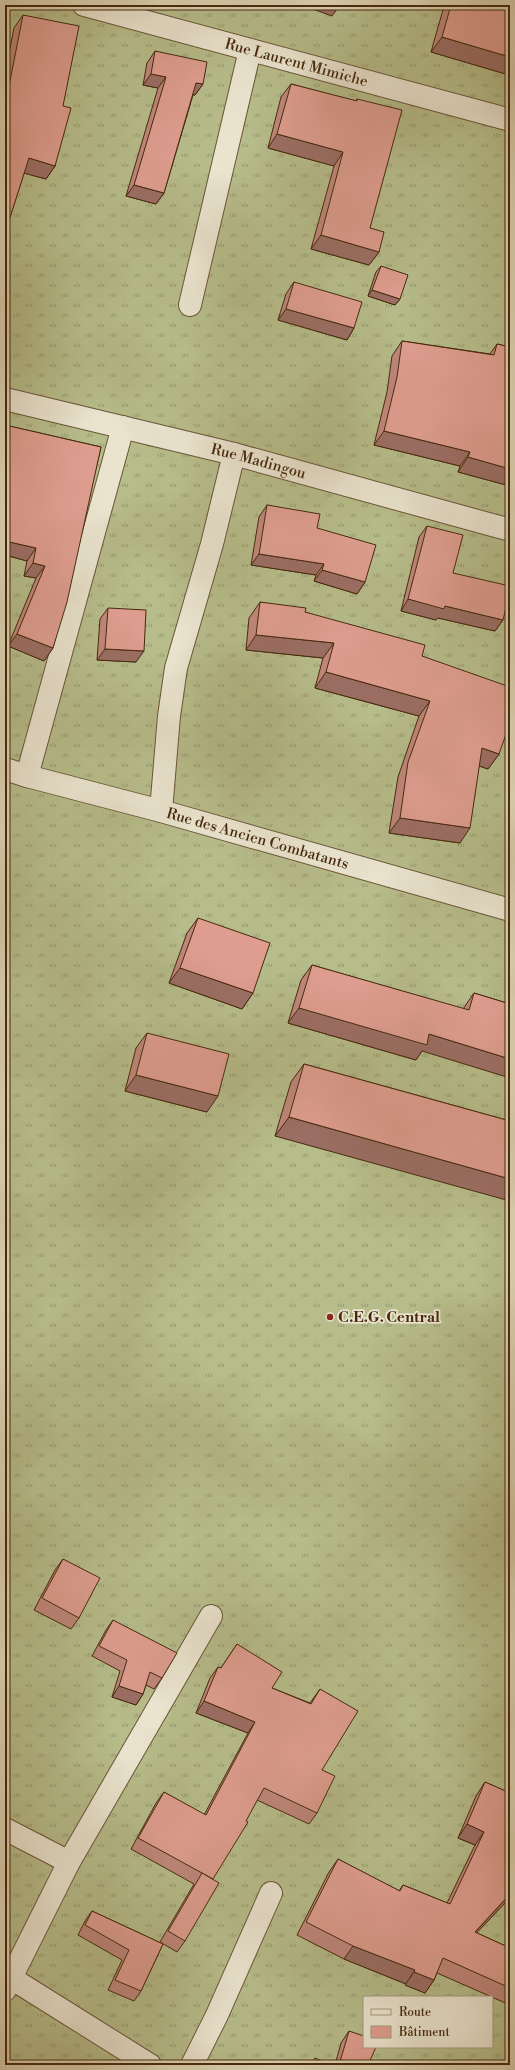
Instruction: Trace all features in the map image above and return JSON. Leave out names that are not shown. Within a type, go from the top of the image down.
[{"type":"street","name":"Rue Laurent Mimiche","points":[[84,5],[510,120]]},
{"type":"street","points":[[190,305],[250,50]]},
{"type":"street","name":"Rue Madingou","points":[[5,399],[234,454],[510,530]]},
{"type":"street","points":[[27,776],[123,427]]},
{"type":"street","points":[[161,810],[169,716],[176,668],[212,544],[234,454]]},
{"type":"street","name":"Rue des Ancien Combatants","points":[[5,769],[161,810],[510,910]]},
{"type":"street","points":[[150,2065],[8,1984],[69,1862],[211,1616]]},
{"type":"street","points":[[5,1830],[69,1862]]},
{"type":"street","points":[[192,2065],[217,2015],[271,1893]]},
{"type":"green space","points":[[5,5],[510,5],[510,2065],[5,2065]]},
{"type":"building","points":[[451,5],[510,5],[510,57],[442,37]]},
{"type":"building","points":[[23,15],[79,26],[63,106],[71,108],[55,166],[29,158],[5,233],[5,90],[8,91]]},
{"type":"building","points":[[155,51],[207,62],[203,84],[196,83],[164,193],[134,185],[166,77],[151,74]]},
{"type":"building","points":[[291,84],[357,101],[357,99],[402,110],[370,228],[384,232],[379,252],[321,235],[343,152],[277,134]]},
{"type":"building","points":[[381,266],[408,275],[400,299],[372,290]]},
{"type":"building","points":[[294,282],[362,302],[354,328],[286,309]]},
{"type":"building","points":[[402,341],[494,355],[497,344],[510,347],[510,469],[468,457],[470,452],[384,431],[397,377]]},
{"type":"building","points":[[5,425],[101,447],[67,602],[53,648],[17,634],[45,566],[33,563],[36,548],[5,541],[5,493],[10,471],[5,470]]},
{"type":"building","points":[[267,505],[320,514],[317,528],[376,545],[365,582],[322,570],[324,564],[259,554]]},
{"type":"building","points":[[427,526],[463,535],[453,573],[510,586],[503,620],[445,606],[444,609],[408,599]]},
{"type":"building","points":[[260,602],[306,608],[305,612],[425,645],[422,656],[510,687],[510,723],[499,754],[482,748],[470,828],[400,818],[408,762],[430,701],[326,672],[334,643],[256,635]]},
{"type":"building","points":[[108,608],[146,610],[144,651],[105,649]]},
{"type":"building","points":[[198,918],[270,943],[253,993],[180,968]]},
{"type":"building","points":[[312,965],[469,1010],[474,993],[510,1004],[510,1059],[429,1034],[427,1045],[299,1008]]},
{"type":"building","points":[[147,1033],[229,1054],[218,1096],[136,1075]]},
{"type":"building","points":[[304,1064],[510,1121],[510,1179],[289,1117]]},
{"type":"building","points":[[63,1559],[100,1578],[79,1618],[42,1598]]},
{"type":"building","points":[[113,1620],[177,1653],[162,1678],[150,1672],[143,1694],[119,1686],[127,1660],[99,1646]]},
{"type":"building","points":[[237,1644],[282,1672],[272,1688],[311,1704],[320,1689],[358,1711],[322,1770],[335,1776],[317,1813],[264,1788],[246,1821],[248,1822],[213,1879],[138,1838],[164,1792],[206,1815],[255,1722],[204,1701],[218,1667],[221,1668]]},
{"type":"building","points":[[485,1782],[510,1793],[510,1894],[475,1932],[510,1948],[510,1988],[443,1958],[434,1980],[414,1972],[415,1970],[353,1946],[306,1922],[338,1859],[400,1891],[403,1885],[450,1904],[484,1832],[467,1824]]},
{"type":"building","points":[[202,1873],[219,1883],[185,1941],[168,1931]]},
{"type":"building","points":[[92,1911],[163,1944],[141,1991],[115,1980],[129,1950],[85,1925]]},
{"type":"building","points":[[349,2031],[363,2036],[363,2048],[376,2048],[368,2065],[339,2065]]},
{"type":"building","points":[[315,2058],[331,2065],[312,2065]]},
{"type":"place","name":"C.E.G. Central","points":[[330,1317]]}]
